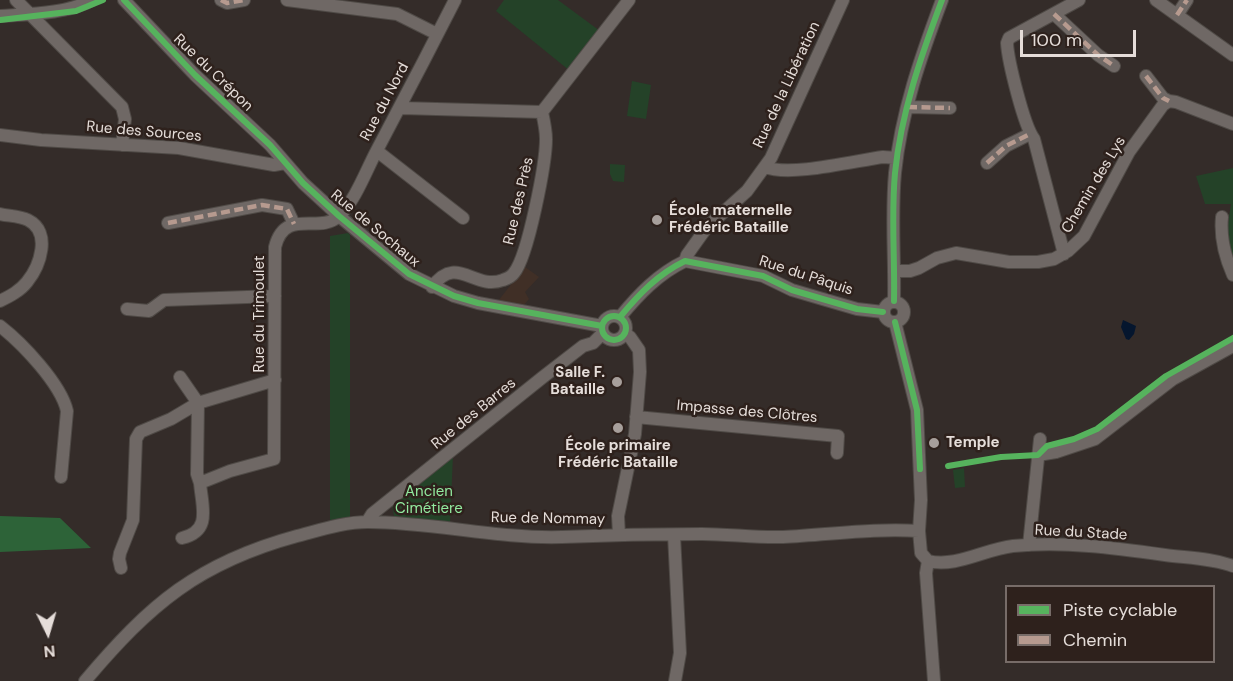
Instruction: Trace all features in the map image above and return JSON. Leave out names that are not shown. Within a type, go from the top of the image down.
[{"type":"street","points":[[16,0],[122,107],[125,119],[122,145]]},
{"type":"street","points":[[0,16],[29,14],[83,5],[92,0]]},
{"type":"street","name":"Rue du Crépon","points":[[124,0],[195,75],[270,145],[285,163]]},
{"type":"street","points":[[221,0],[227,3],[244,0]]},
{"type":"street","points":[[287,0],[396,14],[437,34]]},
{"type":"street","name":"Rue du Nord","points":[[339,216],[354,194],[401,108],[455,0]]},
{"type":"street","points":[[401,108],[542,112],[628,0]]},
{"type":"street","name":"Rue de la Libération","points":[[685,261],[707,227],[747,191],[765,167],[782,137],[843,0]]},
{"type":"street","points":[[894,301],[893,220],[897,158],[918,65],[942,0]]},
{"type":"street","points":[[1064,254],[1007,43],[1009,38],[1079,0]]},
{"type":"street","points":[[1156,0],[1233,55]]},
{"type":"street","points":[[1177,15],[1187,0]]},
{"type":"street","points":[[1054,14],[1098,56],[1114,66]]},
{"type":"street","points":[[1146,76],[1168,101],[1233,124]]},
{"type":"street","points":[[410,88],[425,109]]},
{"type":"street","name":"Chemin des Lys","points":[[895,271],[910,271],[937,258],[956,253],[1024,262],[1054,259],[1064,254],[1084,236],[1130,152],[1168,101]]},
{"type":"street","points":[[908,107],[950,108]]},
{"type":"street","name":"Rue des Près","points":[[432,287],[440,277],[451,272],[492,283],[501,281],[515,272],[525,248],[543,172],[546,139],[542,112]]},
{"type":"street","points":[[987,163],[1006,146],[1030,134]]},
{"type":"street","name":"Rue des Sources","points":[[0,135],[179,148],[274,165],[285,163]]},
{"type":"street","points":[[377,150],[463,218]]},
{"type":"street","points":[[765,167],[775,171],[786,171],[883,157],[897,158]]},
{"type":"street","name":"Rue de Sochaux","points":[[285,163],[339,216],[409,274],[432,287],[478,303],[602,330]]},
{"type":"street","points":[[168,223],[262,205],[286,209],[294,224],[330,221],[339,216]]},
{"type":"street","points":[[0,214],[26,218],[35,225],[43,249],[38,265],[27,283],[20,290],[0,301]]},
{"type":"street","points":[[1222,217],[1222,238],[1233,275]]},
{"type":"street","name":"Rue du Trimoulet","points":[[200,483],[230,471],[274,459],[275,247],[277,239],[287,227],[294,224]]},
{"type":"street","points":[[620,317],[639,294],[659,277],[685,261]]},
{"type":"street","name":"Rue du Pâquis","points":[[685,261],[763,276],[792,290],[857,309],[883,312]]},
{"type":"street","points":[[127,309],[149,311],[164,300],[275,296]]},
{"type":"street","points":[[894,301],[900,303],[904,308],[901,320],[895,322],[885,318],[883,312],[888,303],[894,301]]},
{"type":"street","points":[[619,534],[618,516],[636,417],[639,350],[625,334],[625,322],[620,317],[607,318],[602,330],[608,339],[616,340],[625,334]]},
{"type":"street","points":[[895,322],[917,410],[921,500],[919,531],[921,553],[928,561],[926,573],[934,681]]},
{"type":"street","points":[[0,326],[15,337],[36,361],[65,401],[67,411],[61,477]]},
{"type":"street","name":"Rue des Barres","points":[[367,522],[372,514],[543,377],[583,346],[593,343],[602,330]]},
{"type":"street","points":[[1038,455],[1056,452],[1095,439],[1173,380],[1233,346]]},
{"type":"street","points":[[180,377],[198,404],[197,474],[200,483],[203,522],[194,535],[182,538]]},
{"type":"street","points":[[121,568],[120,553],[133,520],[136,439],[140,432],[198,404],[275,380]]},
{"type":"street","name":"Impasse des Clôtres","points":[[636,417],[838,436],[837,453]]},
{"type":"street","points":[[1029,545],[1040,439]]},
{"type":"street","name":"Rue de Nommay","points":[[85,681],[122,638],[152,609],[173,592],[207,571],[238,555],[339,525],[367,522],[530,537],[619,534],[782,537],[868,530],[919,531]]},
{"type":"street","points":[[674,535],[680,653],[675,681]]},
{"type":"street","name":"Rue du Stade","points":[[928,561],[937,563],[954,561],[1006,547],[1060,544],[1109,548],[1233,566]]},
{"type":"shaded area","points":[[525,267],[539,277],[525,292],[529,299],[523,306],[498,301]]},
{"type":"green space","points":[[504,0],[558,0],[600,31],[570,71],[496,11]]},
{"type":"green space","points":[[632,81],[651,85],[646,119],[627,116]]},
{"type":"green space","points":[[610,164],[625,165],[624,182],[613,181]]},
{"type":"green space","points":[[1233,168],[1233,265],[1226,236],[1231,204],[1205,204],[1196,176]]},
{"type":"green space","points":[[348,233],[350,235],[350,517],[330,520],[330,236]]},
{"type":"green space","name":"Ancien Cimétiere","points":[[453,455],[450,525],[394,516],[392,504]]},
{"type":"green space","points":[[964,468],[965,487],[955,488],[953,470]]},
{"type":"green space","points":[[0,516],[60,518],[91,548],[0,552]]},
{"type":"water","points":[[1123,320],[1136,326],[1129,340],[1126,339],[1121,327]]},
{"type":"marked path","points":[[221,0],[227,3],[244,0]]},
{"type":"marked path","points":[[1177,15],[1187,0]]},
{"type":"marked path","points":[[1054,14],[1098,55],[1114,66]]},
{"type":"marked path","points":[[1146,76],[1163,98],[1169,101]]},
{"type":"marked path","points":[[908,107],[950,108]]},
{"type":"marked path","points":[[987,163],[1006,146],[1030,134]]},
{"type":"marked path","points":[[168,223],[262,205],[287,209],[294,224]]},
{"type":"cycle path","points":[[0,20],[76,11],[103,0]]},
{"type":"cycle path","points":[[124,0],[195,75],[270,145],[303,183],[409,274],[454,296],[478,303],[602,326]]},
{"type":"cycle path","points":[[894,301],[893,205],[898,151],[913,85],[942,0]]},
{"type":"cycle path","points":[[620,317],[649,285],[685,261],[763,276],[792,290],[857,309],[883,312]]},
{"type":"cycle path","points":[[614,316],[623,319],[626,328],[623,337],[614,340],[605,337],[602,328],[605,319],[614,316]]},
{"type":"cycle path","points":[[895,322],[917,410],[920,469]]},
{"type":"cycle path","points":[[948,466],[1001,457],[1038,455],[1047,446],[1074,439],[1097,429],[1166,376],[1233,338]]},
{"type":"place","name":"École maternelle Frédéric Bataille","points":[[657,220]]},
{"type":"place","name":"Salle F. Bataille","points":[[617,382]]},
{"type":"place","name":"École primaire Frédéric Bataille","points":[[618,428]]},
{"type":"place","name":"Temple","points":[[934,443]]}]
